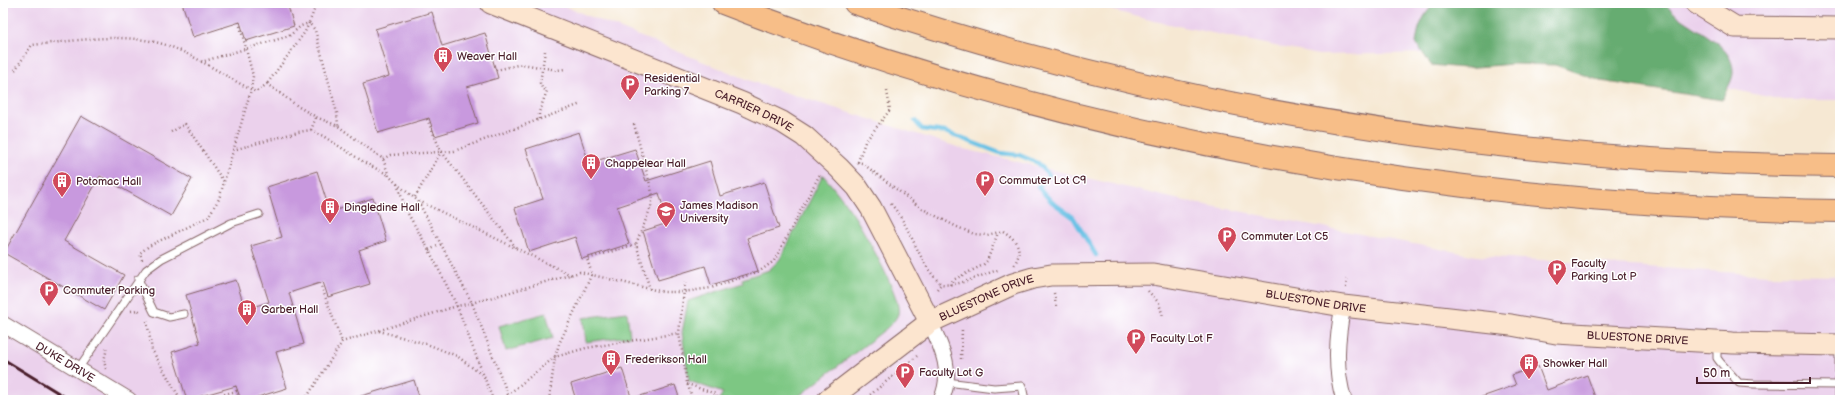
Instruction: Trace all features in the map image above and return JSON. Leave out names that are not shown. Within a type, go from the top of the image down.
[{"type":"highway","points":[[723,3],[893,64],[1023,101],[1118,125],[1207,145],[1320,166],[1443,184],[1562,197],[1751,210],[1840,211]]},
{"type":"highway","points":[[855,3],[1020,54],[1127,81],[1261,110],[1408,135],[1520,148],[1653,160],[1763,165],[1840,166]]},
{"type":"highway","points":[[1653,160],[1840,154]]},
{"type":"street","name":"CARRIER DRIVE","points":[[491,3],[742,103],[782,122],[804,136],[839,168],[857,188],[871,208],[930,322]]},
{"type":"street","points":[[1696,3],[1735,27],[1840,28]]},
{"type":"street","name":"BLUESTONE DRIVE","points":[[828,400],[930,322],[1013,284],[1033,278],[1051,275],[1153,274],[1343,306],[1396,311],[1556,332],[1717,342],[1839,344]]},
{"type":"street","points":[[1343,306],[1337,338],[1337,359],[1344,400]]},
{"type":"street","points":[[930,322],[945,356],[947,382],[941,400]]},
{"type":"street","name":"DUKE DRIVE","points":[[3,324],[129,400]]},
{"type":"lane","points":[[78,369],[138,279],[146,270],[161,259],[231,223],[259,214]]},
{"type":"lane","points":[[138,279],[154,312],[169,317],[184,314]]},
{"type":"lane","points":[[1717,342],[1717,358],[1739,382],[1754,384],[1839,385]]},
{"type":"lane","points":[[1839,344],[1839,400]]},
{"type":"lane","points":[[947,382],[994,388],[1022,386],[1025,400]]},
{"type":"path","points":[[15,70],[32,45],[106,39],[131,39],[169,46],[256,92],[267,84],[305,32],[318,3]]},
{"type":"path","points":[[146,270],[140,252],[149,246],[208,217],[219,199],[251,90],[253,76],[239,22]]},
{"type":"path","points":[[200,62],[246,50],[289,36],[301,26],[310,23]]},
{"type":"path","points":[[310,23],[315,30],[338,113],[338,126]]},
{"type":"path","points":[[539,119],[539,112],[547,91],[542,88],[540,83],[544,51]]},
{"type":"path","points":[[496,70],[522,64],[557,70],[565,69]]},
{"type":"path","points":[[267,84],[284,98],[316,117],[338,126],[383,159],[389,176]]},
{"type":"path","points":[[859,158],[865,142],[890,110],[887,91]]},
{"type":"path","points":[[383,159],[390,155],[454,152],[580,104]]},
{"type":"path","points":[[311,130],[316,117]]},
{"type":"path","points":[[427,119],[441,152],[517,249]]},
{"type":"path","points":[[171,132],[186,124],[224,182]]},
{"type":"path","points":[[634,124],[653,196],[651,207],[636,244],[650,289]]},
{"type":"path","points":[[233,150],[298,132],[311,130],[389,176],[415,197],[442,244],[472,303],[510,400]]},
{"type":"path","points":[[415,197],[441,152]]},
{"type":"path","points":[[855,161],[862,163],[921,208],[955,226],[974,234],[987,235],[1003,231],[1010,236],[1019,249],[1019,256],[1014,265],[1010,266]]},
{"type":"path","points":[[305,400],[342,342],[457,306],[580,272],[663,292],[683,292],[711,288],[760,271],[774,261],[822,170]]},
{"type":"path","points":[[397,184],[407,212],[429,250],[457,306],[486,378],[493,400]]},
{"type":"path","points":[[418,201],[571,275]]},
{"type":"path","points":[[902,219],[926,266],[933,277],[941,284],[950,286],[1004,268]]},
{"type":"path","points":[[950,286],[953,280],[983,265],[987,261],[998,232]]},
{"type":"path","points":[[429,250],[442,244]]},
{"type":"path","points":[[549,400],[555,357],[564,331],[592,274],[587,259],[636,244]]},
{"type":"path","points":[[1347,279],[1346,287],[1353,288]]},
{"type":"path","points":[[685,282],[678,333],[687,383],[693,400]]},
{"type":"path","points":[[320,283],[342,342]]},
{"type":"path","points":[[937,289],[941,284]]},
{"type":"path","points":[[1053,286],[1056,306]]},
{"type":"path","points":[[1147,291],[1159,303],[1163,317]]},
{"type":"path","points":[[127,314],[131,311],[138,310],[142,313]]},
{"type":"path","points":[[146,317],[152,350],[181,400]]},
{"type":"path","points":[[961,365],[962,330]]},
{"type":"path","points":[[378,331],[427,344],[456,356],[486,378]]},
{"type":"path","points":[[501,400],[508,396],[555,357],[586,348],[678,333]]},
{"type":"path","points":[[106,386],[104,361],[107,348],[111,341]]},
{"type":"path","points":[[864,400],[919,354]]},
{"type":"path","points":[[687,383],[716,394],[716,400]]},
{"type":"path","points":[[235,386],[240,400]]},
{"type":"path","points":[[201,400],[236,391]]},
{"type":"path","points":[[211,398],[215,400]]},
{"type":"shaded area","name":"James Madison University","points":[[3,3],[556,3],[759,84],[964,149],[1180,200],[1477,256],[1768,275],[1840,276],[1840,400],[3,400]]},
{"type":"shaded area","points":[[1083,3],[1840,3],[1840,100],[1783,100],[1549,51],[1319,55],[1154,21]]},
{"type":"green space","points":[[1435,3],[1665,3],[1673,12],[1717,43],[1726,52],[1732,62],[1733,74],[1722,100],[1601,81],[1555,65],[1513,64],[1464,68],[1431,65],[1416,43],[1418,31],[1422,21],[1427,12]]},
{"type":"green space","points":[[823,175],[855,217],[874,250],[895,295],[898,306],[898,314],[887,328],[794,400],[718,400],[723,393],[689,381],[682,333],[688,301],[743,283],[742,279],[769,270],[780,259]]},
{"type":"green space","points":[[627,312],[630,336],[586,342],[583,318]]},
{"type":"green space","points":[[546,313],[553,338],[506,351],[499,326]]},
{"type":"building","points":[[182,3],[287,3],[294,26],[246,41],[240,22],[193,37]]},
{"type":"building","name":"Weaver Hall","points":[[432,12],[442,46],[485,33],[498,78],[467,87],[478,123],[435,136],[429,118],[378,133],[363,84],[389,76],[375,29]]},
{"type":"building","name":"Potomac Hall","points":[[81,116],[192,179],[171,216],[100,176],[64,241],[124,275],[104,310],[4,253]]},
{"type":"building","points":[[579,132],[589,163],[635,149],[646,181],[710,161],[720,196],[764,182],[779,228],[747,238],[758,271],[711,285],[705,266],[658,280],[643,231],[668,223],[659,193],[617,207],[629,244],[582,259],[575,237],[529,252],[515,208],[543,199],[526,149]]},
{"type":"building","points":[[317,171],[330,212],[373,198],[386,241],[359,250],[370,284],[328,297],[323,282],[289,293],[304,344],[276,352],[287,388],[248,400],[241,400],[236,386],[187,400],[172,352],[200,343],[186,295],[236,280],[245,309],[269,302],[251,246],[282,237],[267,187]]},
{"type":"building","name":"Showker Hall","points":[[1538,366],[1547,390],[1587,375],[1596,400],[1479,400],[1479,398],[1516,385],[1512,375]]},
{"type":"building","name":"Frederikson Hall","points":[[622,368],[632,400],[576,400],[571,384]]},
{"type":"building","points":[[414,380],[420,400],[358,400],[358,397]]},
{"type":"building","points":[[675,385],[680,400],[638,400],[637,397]]},
{"type":"waterway","points":[[915,121],[922,129],[945,132],[1000,153],[1019,155],[1038,163],[1049,175],[1038,187],[1052,202],[1073,217],[1096,255]]},
{"type":"railway","points":[[3,359],[70,400]]},
{"type":"place","name":"Weaver Hall","points":[[443,73]]},
{"type":"place","name":"Residential Parking 7","points":[[630,101]]},
{"type":"place","name":"Chappelear Hall","points":[[591,180]]},
{"type":"place","name":"Commuter Lot C9","points":[[985,197]]},
{"type":"place","name":"Potomac Hall","points":[[62,198]]},
{"type":"place","name":"Dingledine Hall","points":[[330,224]]},
{"type":"place","name":"James Madison University","points":[[666,228]]},
{"type":"place","name":"Commuter Lot C5","points":[[1227,253]]},
{"type":"place","name":"Faculty Parking Lot P","points":[[1557,286]]},
{"type":"place","name":"Commuter Parking","points":[[49,307]]},
{"type":"place","name":"Garber Hall","points":[[247,326]]},
{"type":"place","name":"Faculty Lot F","points":[[1136,355]]},
{"type":"place","name":"Frederikson Hall","points":[[611,376]]},
{"type":"place","name":"Showker Hall","points":[[1529,380]]},
{"type":"place","name":"Faculty Lot G","points":[[905,389]]}]
